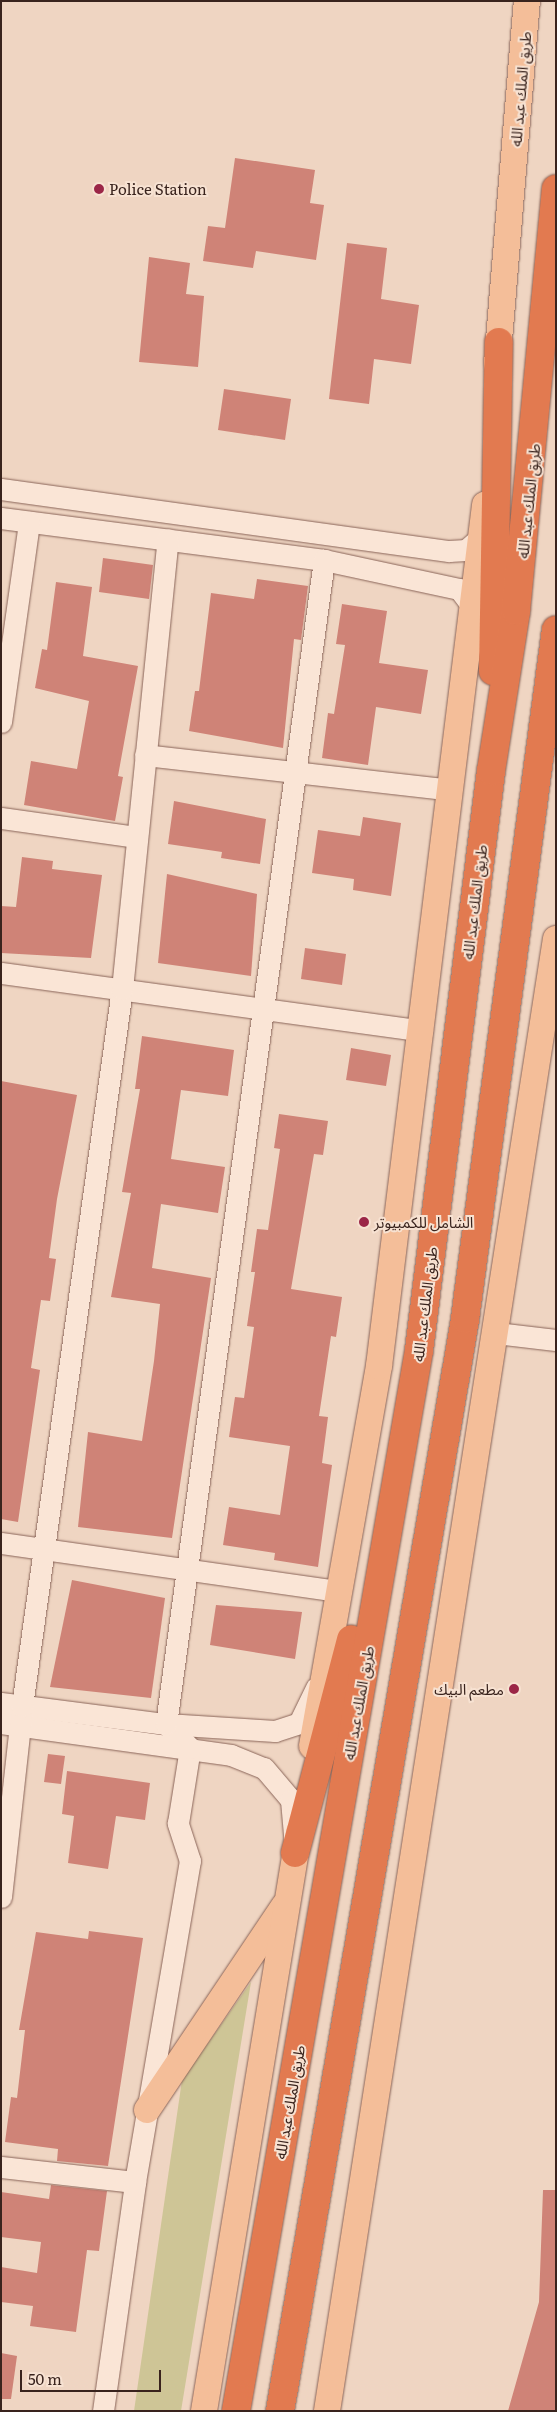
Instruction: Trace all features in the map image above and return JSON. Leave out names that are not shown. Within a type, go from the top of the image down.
[{"type":"highway","name":"طريق الملك عبد الله","points":[[236,2411],[419,1350],[491,771],[516,611],[556,189]]},
{"type":"highway","points":[[491,771],[499,342]]},
{"type":"highway","points":[[280,2411],[465,1319],[556,630]]},
{"type":"highway","points":[[520,914],[556,764]]},
{"type":"highway","points":[[296,1853],[335,1710],[419,1350]]},
{"type":"main road","name":"طريق الملك عبد الله","points":[[339,1591],[379,1366],[482,536],[525,6]]},
{"type":"main road","points":[[327,2411],[556,939]]},
{"type":"main road","points":[[204,2411],[289,1899],[326,1660],[339,1591]]},
{"type":"main road","points":[[148,2110],[289,1899]]},
{"type":"street","points":[[1,489],[449,551],[466,550],[482,536]]},
{"type":"street","points":[[1,518],[324,560],[459,589],[472,606]]},
{"type":"street","points":[[1,722],[29,522]]},
{"type":"street","points":[[1,1897],[15,1718],[44,1549],[122,989],[136,837],[168,539]]},
{"type":"street","points":[[166,1724],[324,560]]},
{"type":"street","points":[[145,755],[450,790]]},
{"type":"street","points":[[1,818],[136,837]]},
{"type":"street","points":[[1,973],[422,1031]]},
{"type":"street","points":[[496,1334],[556,1340]]},
{"type":"street","points":[[1,1543],[339,1591]]},
{"type":"street","points":[[15,1718],[166,1724],[275,1731],[299,1723],[326,1660]]},
{"type":"street","points":[[1,1703],[15,1718],[231,1755],[264,1768],[291,1800],[296,1853]]},
{"type":"street","points":[[166,1724],[190,1748]]},
{"type":"street","points":[[103,2411],[135,2182],[190,1862],[178,1823],[190,1748]]},
{"type":"street","points":[[1,2167],[135,2182]]},
{"type":"shaded area","points":[[251,1982],[181,2411],[134,2411],[182,2080]]},
{"type":"building","points":[[235,158],[315,170],[310,203],[324,205],[316,260],[256,251],[253,268],[203,261],[208,226],[225,228]]},
{"type":"building","points":[[347,243],[387,248],[381,299],[419,305],[411,364],[374,359],[369,404],[329,399]]},
{"type":"building","points":[[149,257],[190,263],[186,294],[204,296],[198,367],[139,362]]},
{"type":"building","points":[[224,389],[291,399],[285,440],[218,430]]},
{"type":"building","points":[[103,558],[153,565],[149,599],[99,592]]},
{"type":"building","points":[[257,579],[308,586],[301,640],[294,639],[283,748],[189,731],[195,691],[199,691],[211,593],[254,599]]},
{"type":"building","points":[[56,582],[92,587],[83,656],[138,666],[118,776],[123,777],[115,821],[24,805],[31,761],[77,769],[89,701],[35,688],[42,649],[47,650]]},
{"type":"building","points":[[342,604],[387,611],[379,663],[428,670],[421,714],[376,707],[368,765],[322,758],[328,713],[334,714],[345,645],[336,644]]},
{"type":"building","points":[[174,801],[266,819],[260,864],[221,858],[222,852],[168,844]]},
{"type":"building","points":[[363,817],[401,823],[391,896],[353,890],[354,879],[312,873],[318,830],[360,836]]},
{"type":"building","points":[[22,857],[53,861],[52,869],[102,875],[91,958],[1,953],[1,906],[16,907]]},
{"type":"building","points":[[167,874],[257,894],[251,976],[158,963]]},
{"type":"building","points":[[305,948],[346,954],[342,985],[301,979]]},
{"type":"building","points":[[142,1036],[234,1050],[228,1096],[181,1090],[171,1159],[225,1167],[218,1213],[161,1204],[152,1268],[211,1278],[172,1538],[78,1527],[88,1432],[142,1441],[154,1361],[160,1304],[111,1297],[131,1193],[122,1192],[140,1089],[135,1089]]},
{"type":"building","points":[[351,1048],[391,1055],[386,1086],[346,1080]]},
{"type":"building","points":[[1,1081],[77,1095],[57,1199],[49,1258],[56,1259],[50,1301],[41,1300],[31,1368],[40,1370],[18,1522],[1,1519]]},
{"type":"building","points":[[279,1114],[328,1121],[323,1155],[314,1154],[291,1289],[342,1297],[336,1337],[331,1336],[319,1416],[328,1417],[322,1463],[332,1465],[318,1567],[274,1560],[275,1553],[223,1545],[229,1507],[280,1515],[290,1446],[229,1437],[235,1397],[244,1398],[254,1327],[247,1326],[255,1272],[251,1272],[257,1229],[268,1230],[280,1149],[274,1148]]},
{"type":"building","points":[[72,1580],[165,1598],[151,1698],[50,1687]]},
{"type":"building","points":[[216,1605],[302,1612],[295,1659],[210,1645]]},
{"type":"building","points":[[48,1754],[65,1756],[61,1784],[44,1782]]},
{"type":"building","points":[[67,1771],[150,1783],[145,1820],[116,1816],[108,1869],[68,1863],[74,1816],[62,1814]]},
{"type":"building","points":[[89,1931],[143,1938],[108,2166],[57,2161],[58,2149],[5,2142],[11,2097],[17,2098],[25,2030],[19,2030],[36,1932],[88,1939]]},
{"type":"building","points":[[51,2185],[107,2191],[99,2251],[87,2250],[76,2332],[30,2326],[33,2306],[1,2302],[1,2267],[37,2273],[41,2242],[1,2237],[1,2192],[49,2199]]},
{"type":"building","points":[[543,2190],[556,2190],[556,2411],[508,2411],[539,2302]]},
{"type":"building","points":[[1,2353],[17,2356],[11,2399],[1,2399]]},
{"type":"place","name":"Police Station","points":[[99,189]]},
{"type":"place","name":"الشامل للكمبيوتر","points":[[364,1222]]},
{"type":"place","name":"مطعم البيك","points":[[514,1689]]}]
